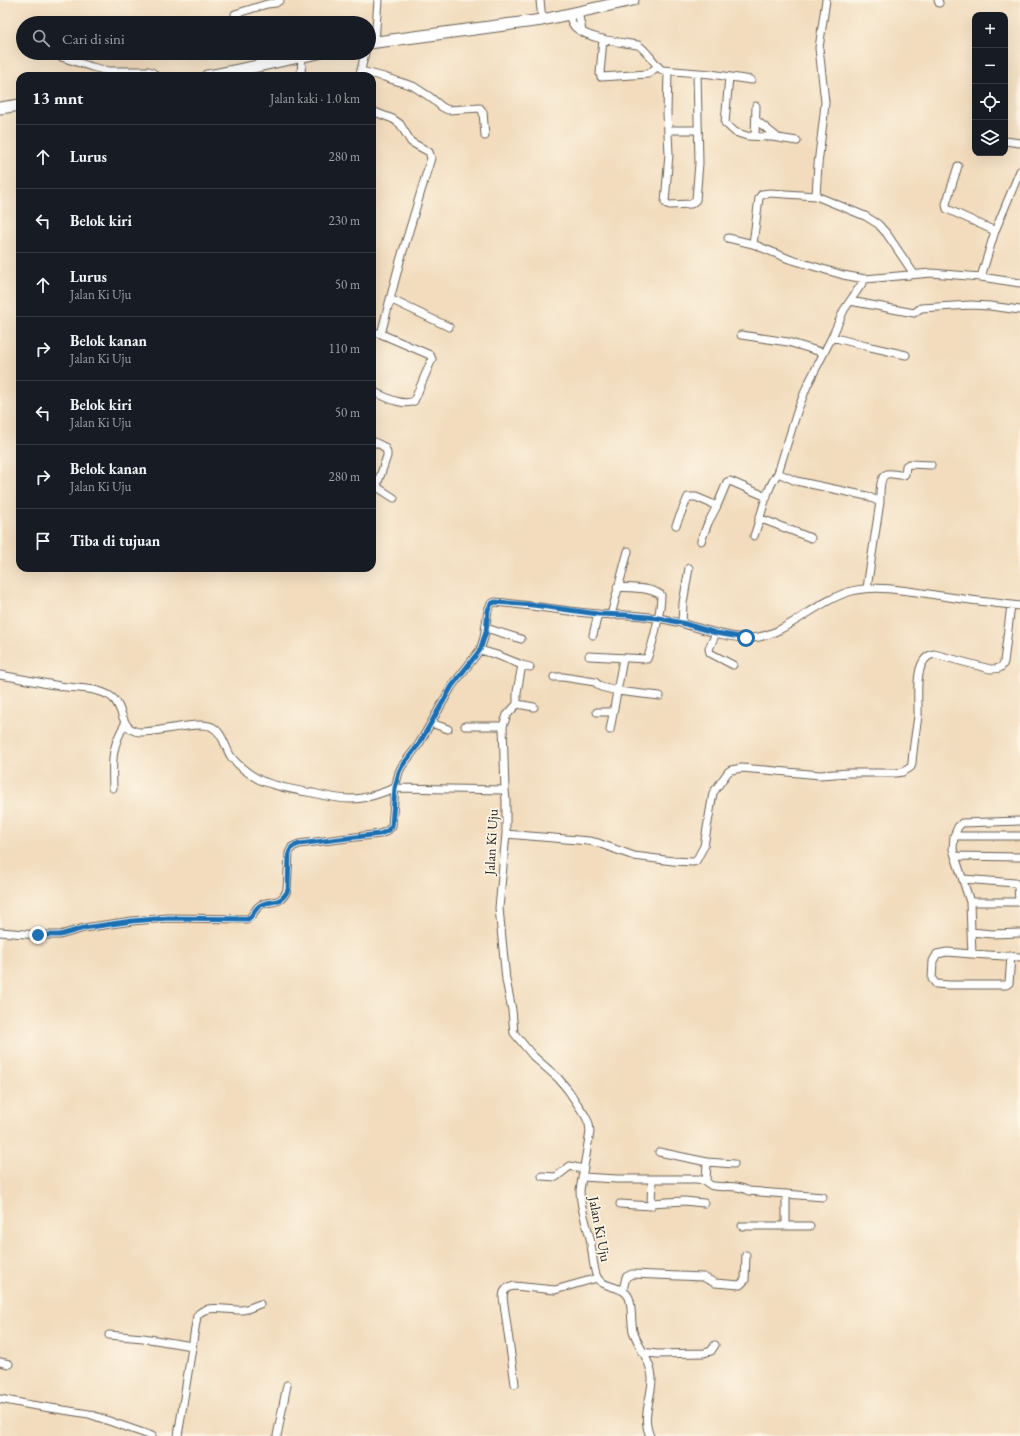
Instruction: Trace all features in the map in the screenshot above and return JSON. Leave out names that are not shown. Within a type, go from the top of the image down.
[{"type":"street","points":[[235,14],[267,4],[276,3],[280,0]]},
{"type":"street","points":[[375,16],[378,0]]},
{"type":"street","points":[[540,0],[542,20]]},
{"type":"street","points":[[376,42],[542,20],[633,0]]},
{"type":"street","points":[[816,196],[825,102],[820,48],[826,0]]},
{"type":"street","points":[[573,13],[573,25],[582,31],[595,37],[638,45],[644,48],[657,67],[662,70],[751,80]]},
{"type":"street","points":[[603,38],[601,77],[648,74],[657,67]]},
{"type":"street","points":[[69,60],[108,71],[151,72]]},
{"type":"street","points":[[238,72],[248,67],[282,60]]},
{"type":"street","points":[[301,72],[302,60]]},
{"type":"street","points":[[361,72],[364,60]]},
{"type":"street","points":[[668,71],[669,154],[665,202],[670,205],[691,204],[696,200],[699,163],[697,73]]},
{"type":"street","points":[[376,76],[413,86],[448,110],[480,108],[483,112],[486,136]]},
{"type":"street","points":[[729,77],[725,123],[739,134],[797,141]]},
{"type":"street","points":[[0,108],[16,106]]},
{"type":"street","points":[[755,136],[756,106]]},
{"type":"street","points":[[376,113],[393,119],[400,124],[411,142],[429,152],[431,158],[381,334]]},
{"type":"street","points":[[756,120],[778,138]]},
{"type":"street","points":[[668,130],[698,130]]},
{"type":"street","points":[[1008,141],[1020,143]]},
{"type":"street","points":[[958,166],[946,204],[947,209],[995,231]]},
{"type":"street","points":[[981,277],[995,231],[1020,171]]},
{"type":"street","points":[[754,244],[759,198],[762,194],[770,192],[816,196],[865,216],[878,224],[888,234],[914,274]]},
{"type":"street","points":[[728,238],[754,244],[789,259],[843,275],[865,279],[931,273],[981,277],[1020,283]]},
{"type":"street","points":[[754,536],[767,497],[778,473],[797,412],[808,386],[844,310],[865,279]]},
{"type":"street","points":[[390,299],[449,327]]},
{"type":"street","points":[[850,301],[914,313],[921,308],[971,305],[1020,310]]},
{"type":"street","points":[[376,333],[430,355],[432,359],[414,401],[402,403],[376,393]]},
{"type":"street","points":[[741,335],[788,342],[824,353]]},
{"type":"street","points":[[832,337],[906,355]]},
{"type":"street","points":[[376,443],[385,448],[387,451],[387,456],[377,485],[380,489],[394,498]]},
{"type":"street","points":[[867,588],[882,479],[888,474],[906,474],[906,466],[909,464],[931,465]]},
{"type":"street","points":[[778,473],[796,481],[867,496],[880,502]]},
{"type":"street","points":[[701,541],[728,481],[767,497]]},
{"type":"street","points":[[676,525],[688,497],[696,497],[717,506]]},
{"type":"street","points":[[759,518],[811,538]]},
{"type":"street","points":[[611,615],[617,587],[628,551]]},
{"type":"street","points":[[682,623],[683,603],[689,568]]},
{"type":"street","points":[[589,656],[623,659],[647,659],[661,604],[660,594],[640,589],[617,587]]},
{"type":"street","points":[[0,932],[60,935],[84,928],[132,921],[168,918],[248,919],[252,917],[257,908],[260,906],[279,901],[285,895],[288,890],[289,853],[292,847],[299,844],[380,834],[387,831],[392,826],[395,788],[399,772],[419,744],[452,686],[480,650],[486,628],[488,610],[491,604],[495,602],[533,605],[598,614],[658,618],[716,633],[746,638],[771,634],[786,627],[818,606],[841,594],[867,588],[905,590],[1020,606]]},
{"type":"street","points":[[506,834],[589,841],[634,856],[693,862],[696,861],[704,846],[714,793],[725,776],[731,770],[742,768],[831,775],[849,773],[903,772],[911,767],[912,763],[918,715],[918,677],[925,658],[928,655],[934,654],[990,669],[1002,667],[1004,662],[1011,605]]},
{"type":"street","points":[[593,635],[598,614]]},
{"type":"street","points":[[486,628],[521,639]]},
{"type":"street","points":[[716,633],[709,649],[710,653],[733,665]]},
{"type":"street","points":[[480,650],[502,656],[522,666],[530,667]]},
{"type":"street","points":[[610,730],[623,659]]},
{"type":"street","points":[[505,790],[503,726],[507,715],[517,704],[517,692],[522,666]]},
{"type":"street","points":[[0,674],[60,686],[98,691],[109,695],[116,701],[125,724],[130,730],[140,732],[190,726],[212,726],[217,731],[230,755],[244,770],[259,780],[286,788],[333,798],[351,799],[379,794],[395,788]]},
{"type":"street","points":[[554,677],[596,682],[601,687],[617,691],[660,696]]},
{"type":"street","points":[[517,704],[534,708]]},
{"type":"street","points":[[597,712],[613,712]]},
{"type":"street","points":[[431,723],[448,729]]},
{"type":"street","points":[[113,788],[112,760],[115,745],[125,724]]},
{"type":"street","points":[[464,726],[503,726]]},
{"type":"street","name":"Jalan Ki Uju","points":[[395,788],[505,790],[506,834],[499,908],[506,980],[512,1010],[512,1024],[514,1033],[517,1039],[533,1056],[558,1078],[568,1090],[590,1124],[580,1200],[590,1238],[597,1278],[602,1282],[623,1290]]},
{"type":"street","points":[[972,954],[970,902],[953,849],[954,836],[962,822],[1020,821]]},
{"type":"street","points":[[954,836],[1020,836]]},
{"type":"street","points":[[955,856],[1020,857]]},
{"type":"street","points":[[963,879],[1015,883],[1018,886],[1019,902],[970,902]]},
{"type":"street","points":[[971,932],[1020,933]]},
{"type":"street","points":[[1011,956],[1009,982],[1006,985],[936,984],[932,979],[933,961],[937,954],[947,952],[1020,956]]},
{"type":"street","points":[[659,1152],[707,1162],[734,1164]]},
{"type":"street","points":[[706,1181],[707,1162]]},
{"type":"street","points":[[542,1176],[556,1177],[570,1166],[583,1169]]},
{"type":"street","points":[[582,1177],[617,1179],[697,1179],[706,1181],[709,1185],[713,1186],[732,1186],[742,1187],[749,1191],[823,1197]]},
{"type":"street","points":[[651,1203],[652,1179]]},
{"type":"street","points":[[786,1194],[786,1226]]},
{"type":"street","points":[[620,1204],[651,1206],[651,1203],[684,1201],[704,1203]]},
{"type":"street","points":[[742,1226],[810,1226]]},
{"type":"street","points":[[650,1436],[646,1421],[652,1374],[642,1352],[632,1323],[628,1294],[623,1290],[626,1277],[632,1274],[703,1278],[715,1283],[740,1285],[745,1280],[746,1255]]},
{"type":"street","points":[[515,1384],[503,1297],[507,1288],[514,1286],[555,1290],[597,1278]]},
{"type":"street","points":[[178,1436],[197,1316],[200,1311],[206,1309],[241,1310],[249,1309],[260,1304]]},
{"type":"street","points":[[109,1335],[143,1338],[192,1346]]},
{"type":"street","points":[[642,1352],[657,1354],[709,1353],[713,1350],[715,1345]]},
{"type":"street","points":[[0,1362],[9,1364]]},
{"type":"street","points":[[277,1436],[288,1385]]},
{"type":"street","points":[[0,1398],[31,1405],[89,1414],[152,1436]]},
{"type":"route","points":[[38,935],[60,935],[84,928],[132,921],[168,918],[248,919],[252,917],[257,908],[260,906],[279,901],[285,895],[288,890],[289,853],[295,845],[380,834],[387,831],[392,826],[395,788],[399,772],[419,744],[452,686],[480,650],[486,632],[488,610],[491,604],[495,602],[533,605],[598,614],[658,618],[716,633],[746,638]]}]
